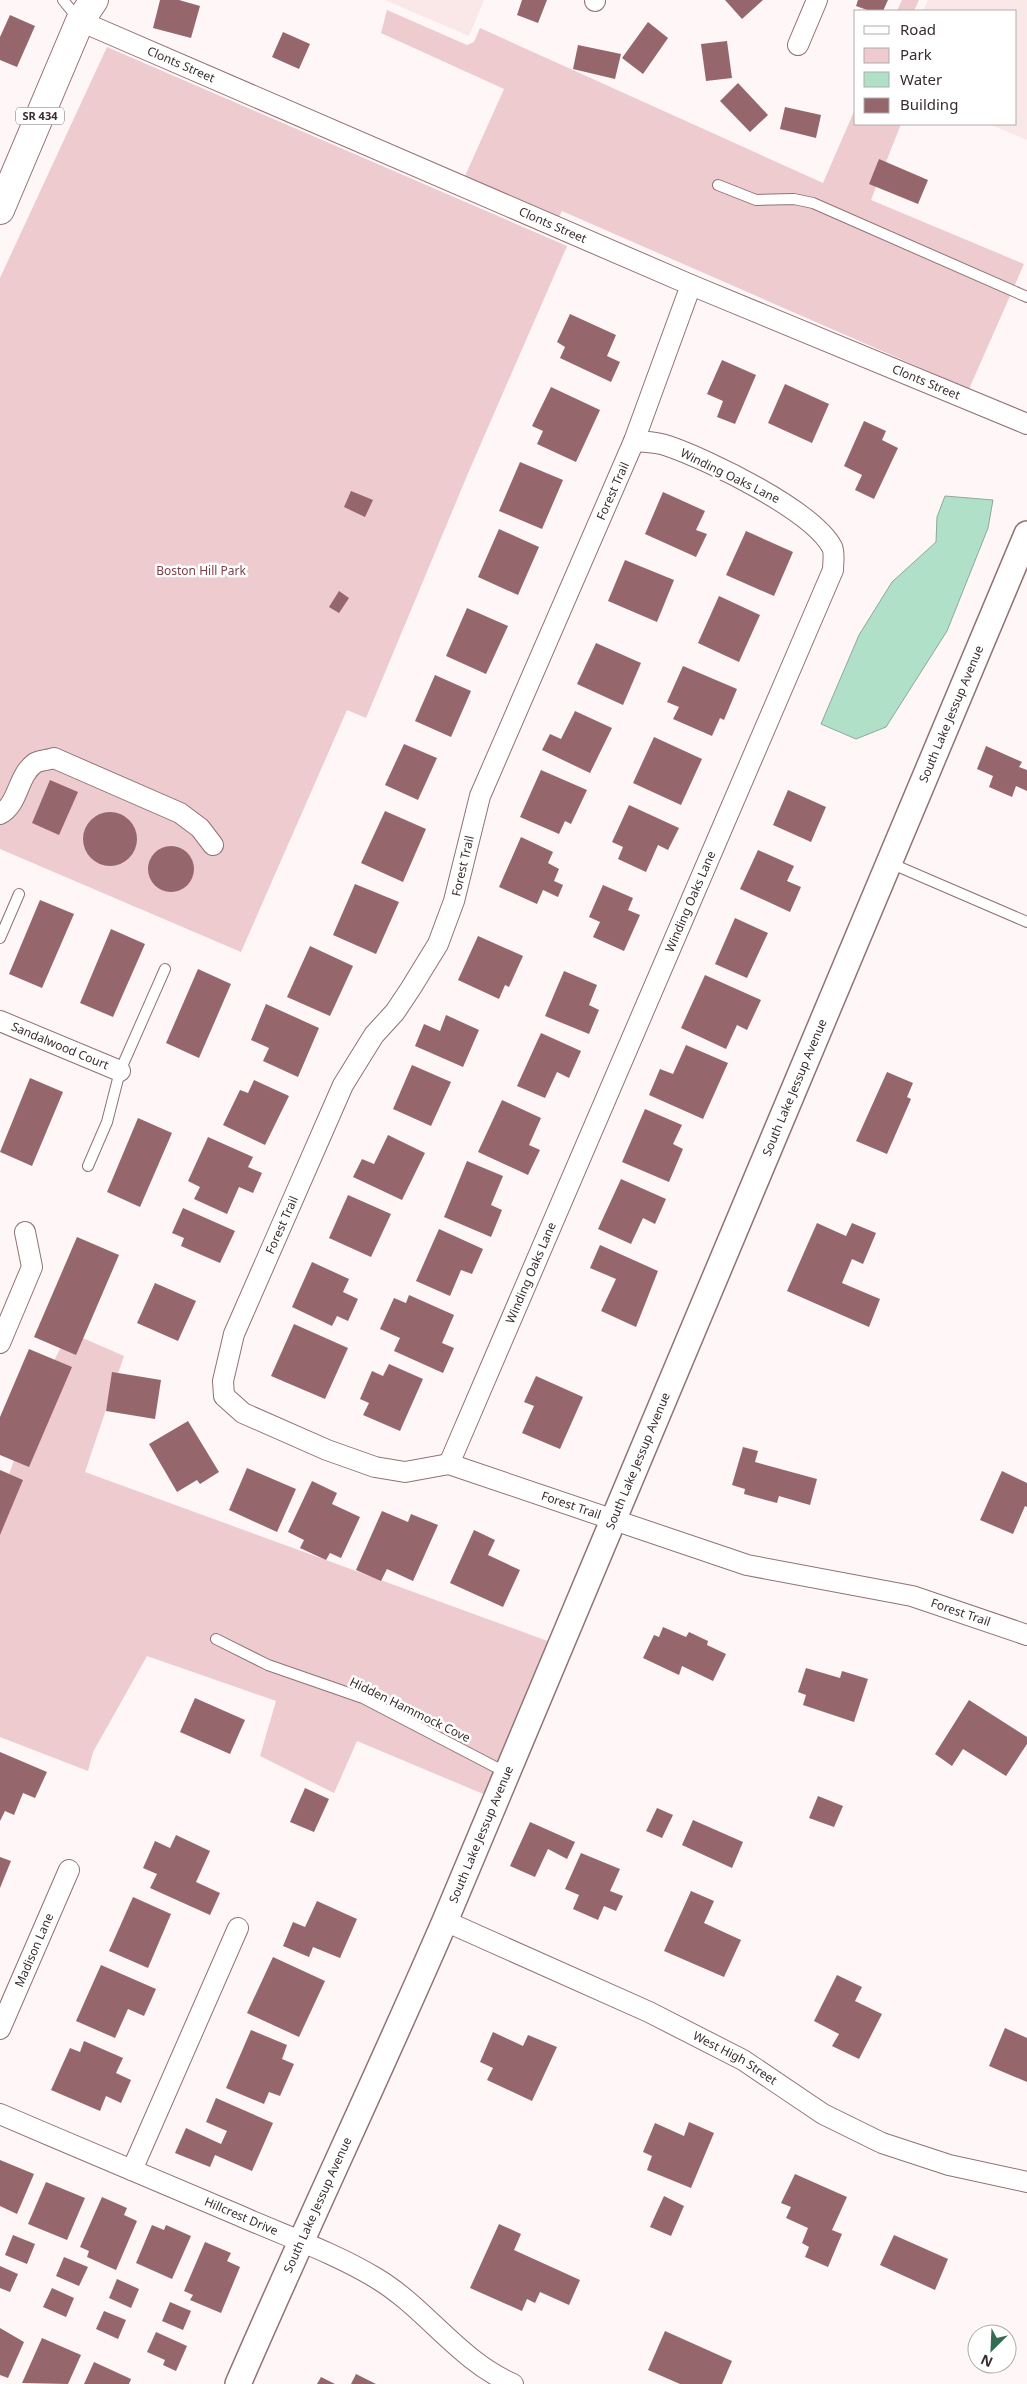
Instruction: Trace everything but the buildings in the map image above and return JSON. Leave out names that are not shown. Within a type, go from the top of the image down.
[{"type":"main road","name":"SR 434","points":[[0,210],[87,7]]},
{"type":"street","points":[[798,45],[817,0]]},
{"type":"street","name":"Clonts Street","points":[[87,7],[691,285],[1027,424]]},
{"type":"street","name":"Forest Trail","points":[[691,285],[634,441],[480,796],[454,901],[438,944],[395,1012],[374,1035],[343,1085],[234,1334],[223,1382],[224,1396],[243,1413],[328,1450],[375,1467],[405,1472],[449,1464],[747,1565],[912,1596],[1027,1635]]},
{"type":"street","name":"Winding Oaks Lane","points":[[449,1464],[833,570],[833,549],[820,532],[784,503],[710,464],[667,445],[634,441]]},
{"type":"street","name":"South Lake Jessup Avenue","points":[[238,2384],[300,2242],[394,2039],[445,1921],[1027,534]]},
{"type":"street","points":[[0,814],[12,803],[20,783],[36,763],[54,758],[180,813],[200,828],[213,845]]},
{"type":"street","name":"Sandalwood Court","points":[[0,1021],[120,1071]]},
{"type":"street","points":[[0,1343],[32,1267],[24,1232]]},
{"type":"street","name":"Madison Lane","points":[[0,2029],[69,1870]]},
{"type":"street","name":"West High Street","points":[[445,1921],[649,2012],[743,2060],[823,2114],[882,2143],[949,2165],[1027,2182]]},
{"type":"street","points":[[132,2170],[238,1928]]},
{"type":"street","name":"Hillcrest Drive","points":[[0,2114],[300,2242],[374,2277],[404,2296],[464,2354],[495,2376],[513,2384]]},
{"type":"lane","points":[[63,0],[87,7]]},
{"type":"lane","points":[[718,185],[756,200],[794,199],[813,203],[1027,297]]},
{"type":"lane","points":[[890,863],[1027,922]]},
{"type":"lane","points":[[0,938],[19,894]]},
{"type":"lane","points":[[88,1166],[109,1117],[120,1071],[165,969]]},
{"type":"lane","name":"Hidden Hammock Cove","points":[[216,1639],[268,1665],[362,1698],[508,1773]]},
{"type":"shaded area","points":[[385,0],[484,0],[469,36]]},
{"type":"shaded area","points":[[928,0],[1027,0],[1027,140],[991,125],[1017,125],[1017,10],[923,10]]},
{"type":"green space","points":[[902,0],[919,0],[914,10],[897,10]]},
{"type":"green space","points":[[387,10],[467,45],[474,42],[480,28],[823,183],[854,112],[854,125],[901,125],[871,200],[1024,264],[969,389],[562,211],[559,217],[465,176],[504,89],[381,33]]},
{"type":"green space","name":"Boston Hill Park","points":[[107,47],[567,246],[469,471],[366,718],[347,710],[241,952],[0,849],[0,278]]},
{"type":"green space","points":[[69,1332],[124,1356],[85,1472],[553,1643],[488,1796],[357,1741],[334,1793],[260,1756],[276,1701],[147,1656],[93,1752],[88,1771],[0,1737],[0,1501],[37,1393]]},
{"type":"water","points":[[945,496],[993,500],[988,528],[947,631],[886,727],[856,739],[821,724],[859,635],[892,582],[936,542],[937,517]]}]
